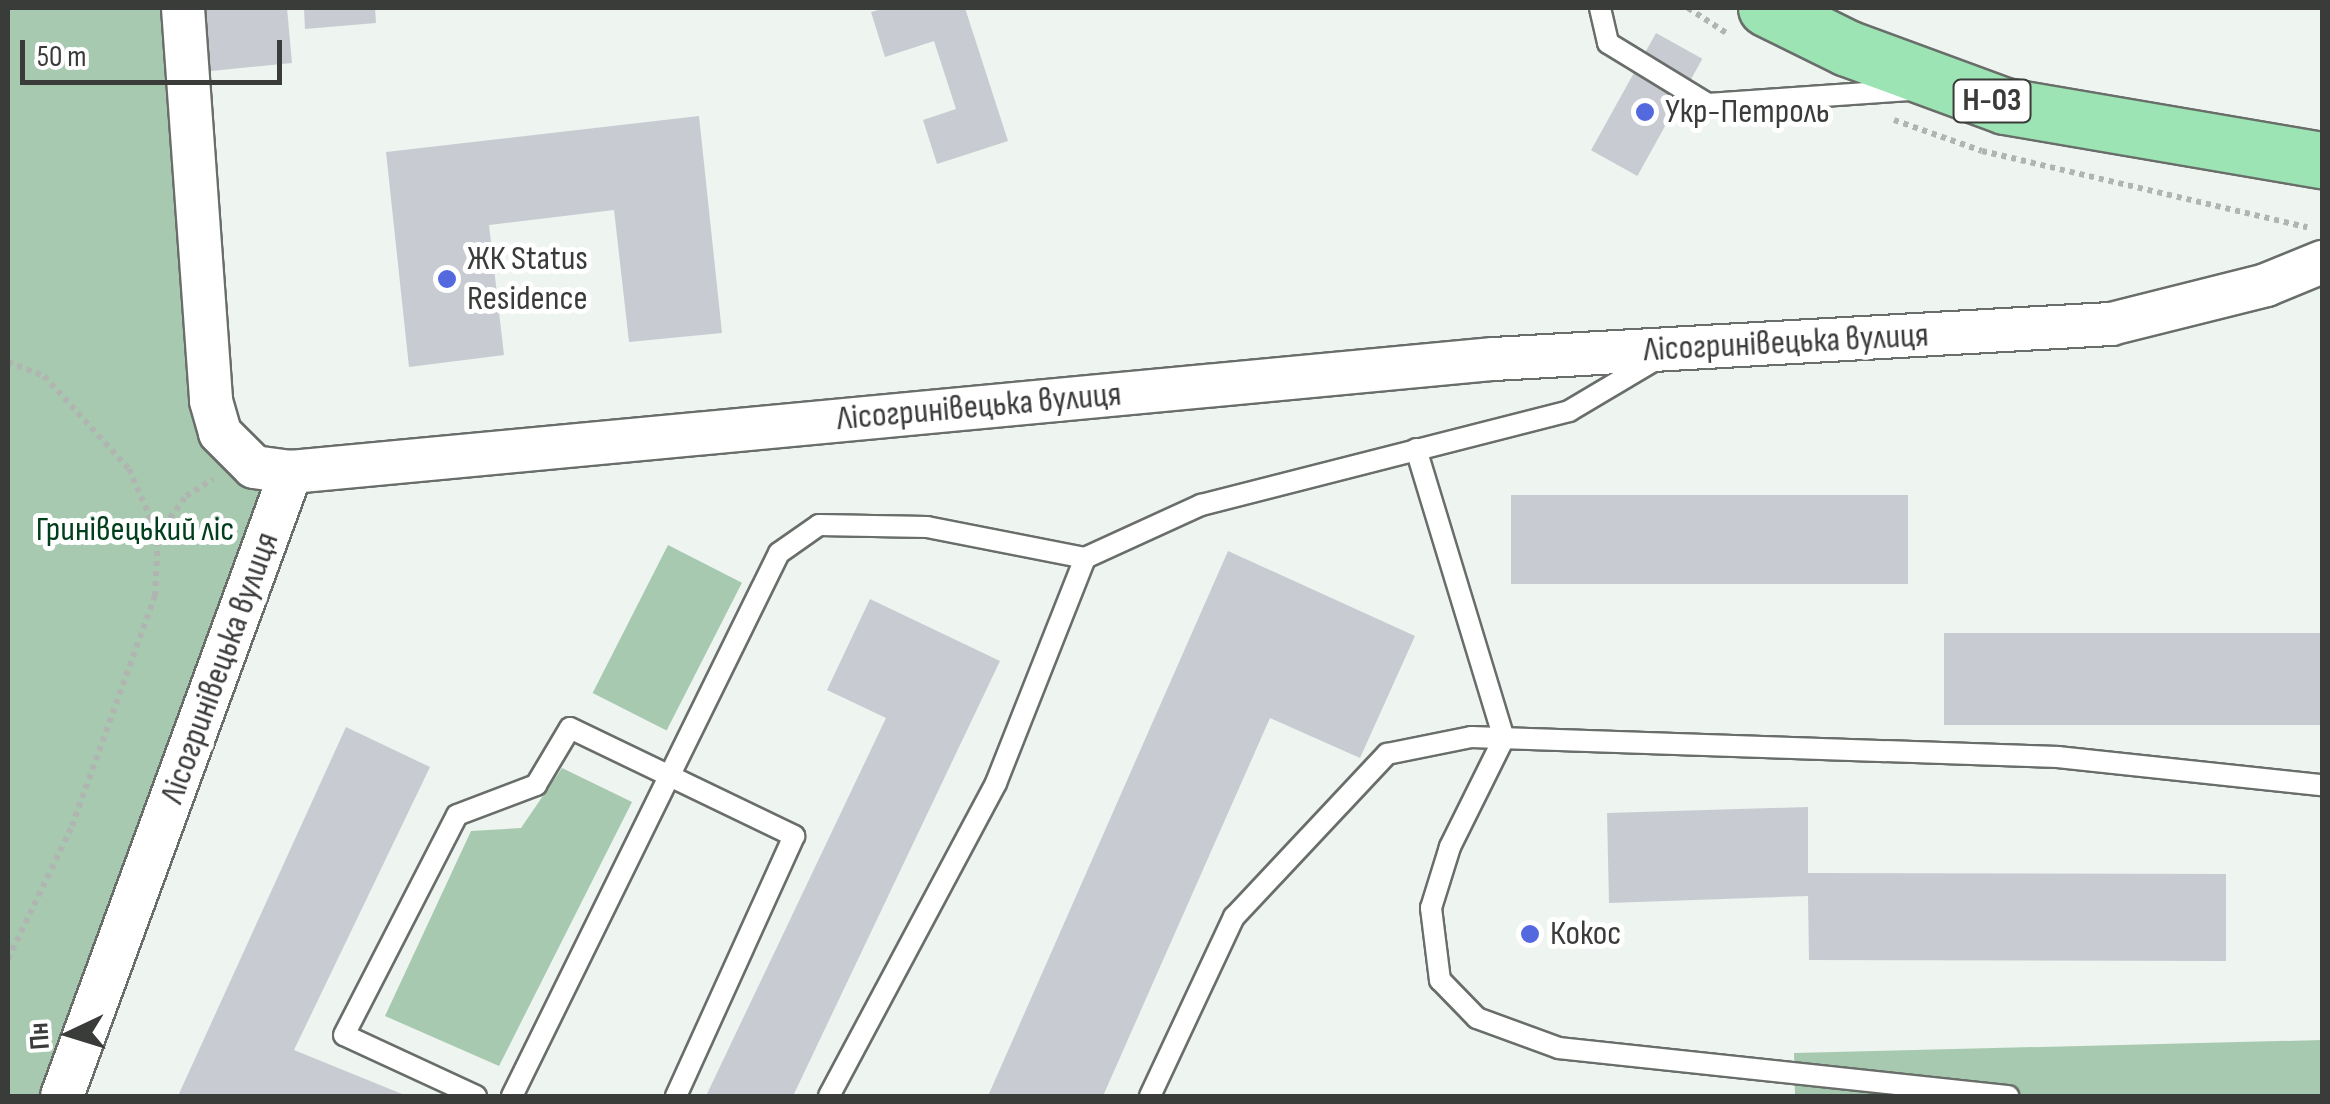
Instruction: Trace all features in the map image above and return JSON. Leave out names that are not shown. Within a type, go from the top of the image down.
[{"type":"main road","name":"Н-03","points":[[1766,8],[2005,106],[2322,160]]},
{"type":"street","points":[[183,8],[211,401],[220,433],[272,470]]},
{"type":"street","name":"Лісогринівецька вулиця","points":[[62,1096],[272,470],[1674,349],[2110,324],[2229,296],[2322,262]]},
{"type":"lane","points":[[1600,8],[1608,43],[1708,104],[1952,86]]},
{"type":"lane","points":[[512,1096],[666,776],[779,553],[819,525],[928,527],[1085,558],[1201,505],[1569,411],[1674,349]]},
{"type":"lane","points":[[1416,449],[1504,738],[1450,847],[1431,908],[1440,980],[1478,1018],[1559,1048],[2008,1096]]},
{"type":"lane","points":[[829,1096],[996,783],[1085,558]]},
{"type":"lane","points":[[476,1096],[344,1035],[456,815],[536,785],[570,728],[794,836],[676,1096]]},
{"type":"lane","points":[[1150,1096],[1234,917],[1327,813],[1387,754],[1504,738],[2058,757],[2322,785]]},
{"type":"path","points":[[8,362],[44,376],[129,469],[158,534],[156,596],[72,826],[8,958]]},
{"type":"path","points":[[158,534],[186,496],[232,468],[272,470]]},
{"type":"green space","name":"Гринівецький ліс","points":[[8,8],[183,8],[211,401],[291,472],[62,1096],[8,1096]]},
{"type":"green space","points":[[668,545],[742,583],[667,731],[593,693]]},
{"type":"green space","points":[[562,768],[632,802],[499,1066],[385,1016],[471,831],[521,828]]},
{"type":"green space","points":[[2322,1040],[2322,1096],[1795,1096],[1794,1053]]},
{"type":"building","points":[[195,8],[287,8],[292,63],[201,72]]},
{"type":"building","points":[[304,8],[375,8],[376,23],[305,29]]},
{"type":"building","points":[[886,8],[965,8],[1008,141],[937,164],[923,120],[956,109],[934,41],[885,57],[871,12]]},
{"type":"building","points":[[1656,33],[1702,59],[1637,176],[1591,150]]},
{"type":"building","name":"ЖК Status Residence","points":[[699,116],[722,333],[629,342],[614,210],[489,225],[504,355],[409,367],[386,152]]},
{"type":"building","points":[[1511,495],[1908,495],[1908,584],[1511,584]]},
{"type":"building","points":[[1228,551],[1415,636],[1360,758],[1270,718],[1103,1096],[988,1096]]},
{"type":"building","points":[[870,599],[1000,661],[793,1096],[706,1096],[886,718],[827,690]]},
{"type":"building","points":[[1944,633],[2322,633],[2322,725],[1944,725]]},
{"type":"building","points":[[346,727],[430,767],[294,1050],[407,1096],[178,1096]]},
{"type":"building","points":[[1808,807],[1808,873],[2226,874],[2226,961],[1809,960],[1808,896],[1609,903],[1607,813]]},
{"type":"place","name":"Укр-Петроль","points":[[1645,112]]},
{"type":"place","name":"ЖК Status Residence","points":[[447,279]]},
{"type":"place","name":"Кокос","points":[[1530,934]]}]
